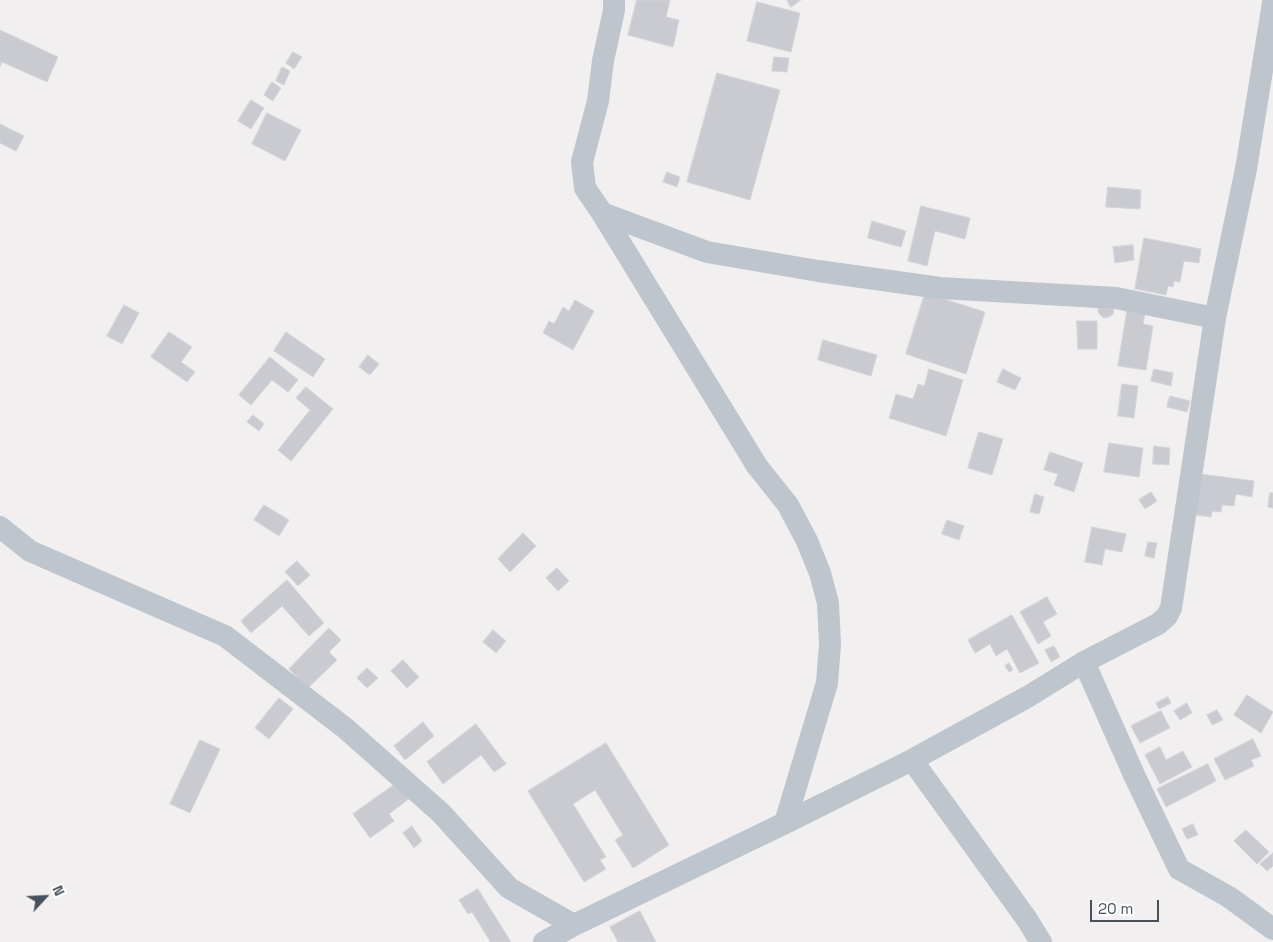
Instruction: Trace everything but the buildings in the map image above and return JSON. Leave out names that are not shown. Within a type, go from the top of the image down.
[{"type":"street","points":[[614,0],[614,10],[603,61],[598,101],[582,162],[585,188],[757,466],[788,505],[807,541],[820,574],[828,603],[830,644],[826,683],[786,824]]},
{"type":"street","points":[[544,942],[574,925],[786,824],[912,760],[1029,696],[1084,662],[1158,624],[1167,616],[1171,608],[1215,318],[1246,169],[1273,3]]},
{"type":"street","points":[[602,214],[707,252],[818,271],[940,288],[1116,298],[1215,318]]},
{"type":"street","points":[[0,527],[30,551],[225,636],[345,728],[441,813],[509,888],[574,925]]},
{"type":"street","points":[[1084,662],[1179,869],[1229,897],[1273,929]]},
{"type":"street","points":[[912,760],[1026,918],[1041,942]]}]
